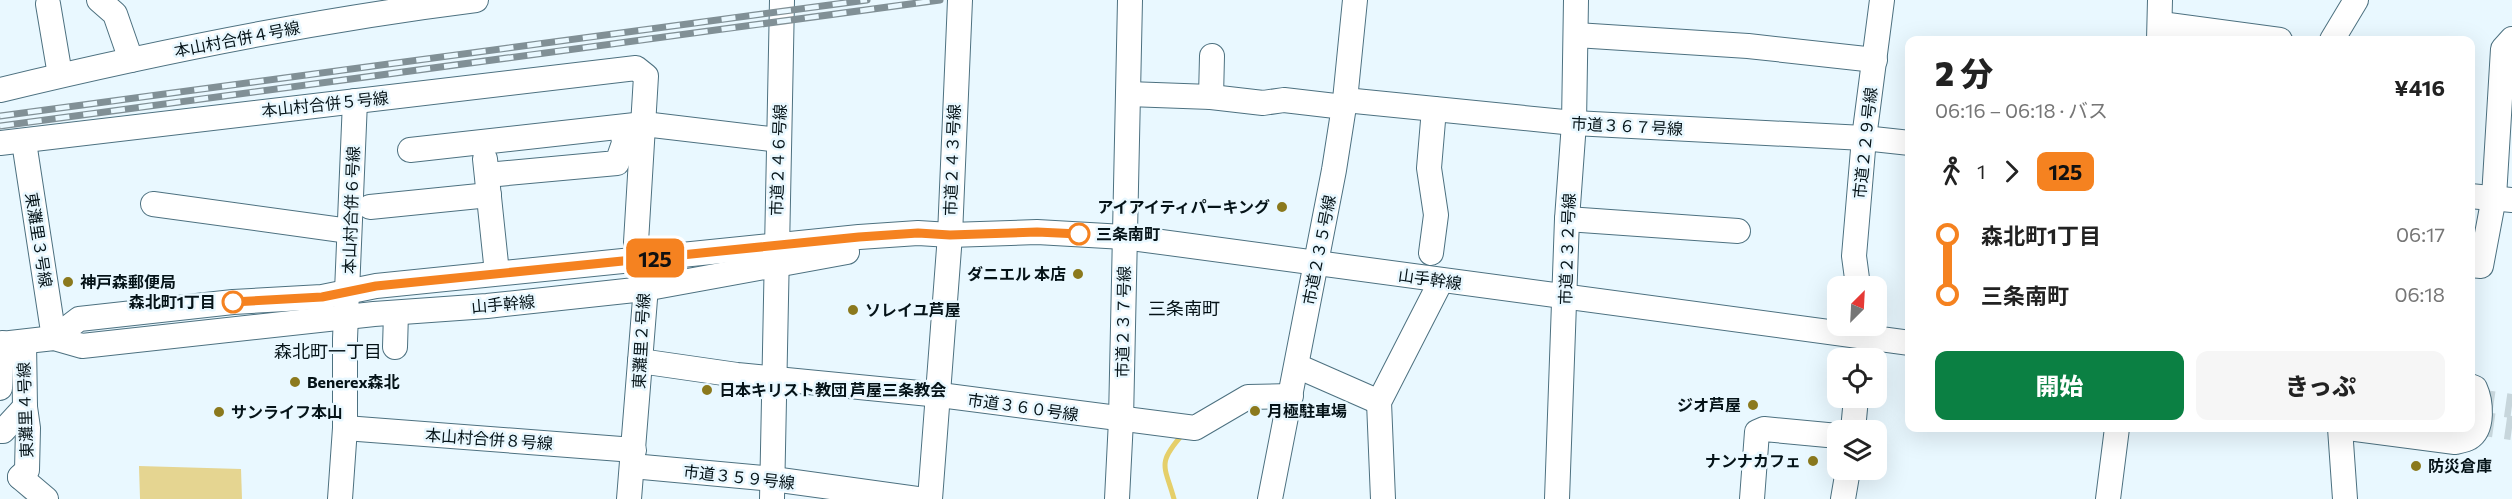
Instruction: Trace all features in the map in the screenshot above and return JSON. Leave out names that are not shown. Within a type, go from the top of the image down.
[{"type":"street","points":[[99,0],[115,14],[131,60]]},
{"type":"street","name":"本山村合併４号線","points":[[0,90],[131,60],[396,10],[476,0]]},
{"type":"street","name":"市道２４６号線","points":[[772,489],[782,0]]},
{"type":"street","name":"市道２４３号線","points":[[930,499],[940,395],[950,235],[960,0]]},
{"type":"street","name":"市道２３７号線","points":[[1117,499],[1122,420],[1130,0]]},
{"type":"street","name":"市道２３５号線","points":[[1270,499],[1311,283],[1318,262],[1345,104],[1354,0]]},
{"type":"street","name":"市道２３２号線","points":[[1557,499],[1567,219],[1574,123],[1576,0]]},
{"type":"street","name":"市道２２９号線","points":[[1857,276],[1854,256],[1864,138],[1882,0]]},
{"type":"street","points":[[2160,0],[2160,32],[2220,36]]},
{"type":"street","points":[[2334,36],[2356,0]]},
{"type":"street","points":[[48,4],[60,75]]},
{"type":"street","points":[[1576,35],[1748,46],[1875,60]]},
{"type":"street","points":[[2475,265],[2481,266],[2492,197],[2503,49],[2512,39]]},
{"type":"street","points":[[1211,97],[1212,56]]},
{"type":"street","name":"本山村合併５号線","points":[[0,143],[636,68],[646,76]]},
{"type":"street","name":"東灘里２号線","points":[[629,499],[644,289],[643,260],[636,242],[633,125],[646,76]]},
{"type":"street","name":"市道３６７号線","points":[[1128,94],[1211,97],[1263,103],[1284,100],[1434,109],[1574,123],[1864,138],[1905,142]]},
{"type":"street","name":"本山村合併６号線","points":[[340,499],[345,428],[349,231],[355,101]]},
{"type":"street","points":[[1431,253],[1436,215],[1429,168],[1434,109]]},
{"type":"street","points":[[370,207],[616,163],[633,125]]},
{"type":"street","points":[[410,150],[633,125],[779,140]]},
{"type":"street","name":"東灘里３号線","points":[[24,141],[54,338]]},
{"type":"street","points":[[483,142],[497,273]]},
{"type":"street","points":[[153,204],[349,231]]},
{"type":"street","points":[[1567,219],[1738,231]]},
{"type":"street","name":"山手幹線","points":[[9,343],[54,338],[82,346],[347,317],[498,305],[644,289],[777,255],[918,233],[950,235],[1037,232],[1124,237],[1565,296],[1860,340],[1905,343]]},
{"type":"street","name":"山手幹線","points":[[54,338],[79,319],[233,302],[349,293],[376,286],[497,273],[643,260],[777,255]]},
{"type":"street","points":[[1383,499],[1379,402],[1441,280]]},
{"type":"street","points":[[395,347],[396,313]]},
{"type":"street","points":[[0,388],[9,343]]},
{"type":"street","name":"東灘里４号線","points":[[9,343],[28,428],[27,470],[10,477]]},
{"type":"street","name":"市道３６０号線","points":[[640,361],[774,379],[940,395],[1195,429],[1248,397],[1291,396]]},
{"type":"street","points":[[1297,366],[1379,402]]},
{"type":"street","points":[[2475,388],[2481,401],[2475,431]]},
{"type":"street","points":[[0,431],[3,431],[25,407]]},
{"type":"street","name":"本山村合併８号線","points":[[345,428],[633,458]]},
{"type":"street","points":[[1752,499],[1757,432],[1764,429],[1827,435]]},
{"type":"street","points":[[2108,499],[2116,432]]},
{"type":"street","points":[[2340,432],[2345,499]]},
{"type":"street","points":[[2379,432],[2455,442],[2471,437],[2474,432]]},
{"type":"street","name":"市道３５９号線","points":[[633,458],[772,489],[917,499]]},
{"type":"street","name":"東灘里４号線","points":[[10,477],[46,499]]},
{"type":"street","points":[[1844,499],[1847,480]]},
{"type":"shaded area","points":[[139,466],[241,469],[242,499],[140,499]]},
{"type":"waterway","points":[[1174,499],[1165,465],[1169,452],[1183,434]]},
{"type":"tunnel","points":[[2475,401],[2512,406]]},
{"type":"tunnel","points":[[2475,423],[2512,428]]},
{"type":"railway","points":[[0,116],[867,0]]},
{"type":"railway","points":[[0,126],[940,0]]},
{"type":"bus line","name":"125","points":[[233,302],[322,297],[376,286],[859,237],[918,233],[950,235],[1037,232],[1079,234]]},
{"type":"place","name":"アイアイティパーキング","points":[[1282,207]]},
{"type":"place","name":"三条南町","points":[[1079,234]]},
{"type":"place","name":"ダニエル 本店","points":[[1078,274]]},
{"type":"place","name":"神戸森郵便局","points":[[68,282]]},
{"type":"place","name":"森北町1丁目","points":[[233,302]]},
{"type":"place","name":"ソレイユ芦屋","points":[[853,310]]},
{"type":"place","name":"Benerex森北","points":[[295,382]]},
{"type":"place","name":"日本キリスト教団 芦屋三条教会","points":[[707,390]]},
{"type":"place","name":"ジオ芦屋","points":[[1753,405]]},
{"type":"place","name":"月極駐車場","points":[[1255,411]]},
{"type":"place","name":"サンライフ本山","points":[[219,412]]},
{"type":"place","name":"ナンナカフェ","points":[[1813,461]]},
{"type":"place","name":"防災倉庫","points":[[2416,466]]},
{"type":"district","name":"三条南町","points":[[1184,309]]},
{"type":"district","name":"森北町一丁目","points":[[328,352]]}]
